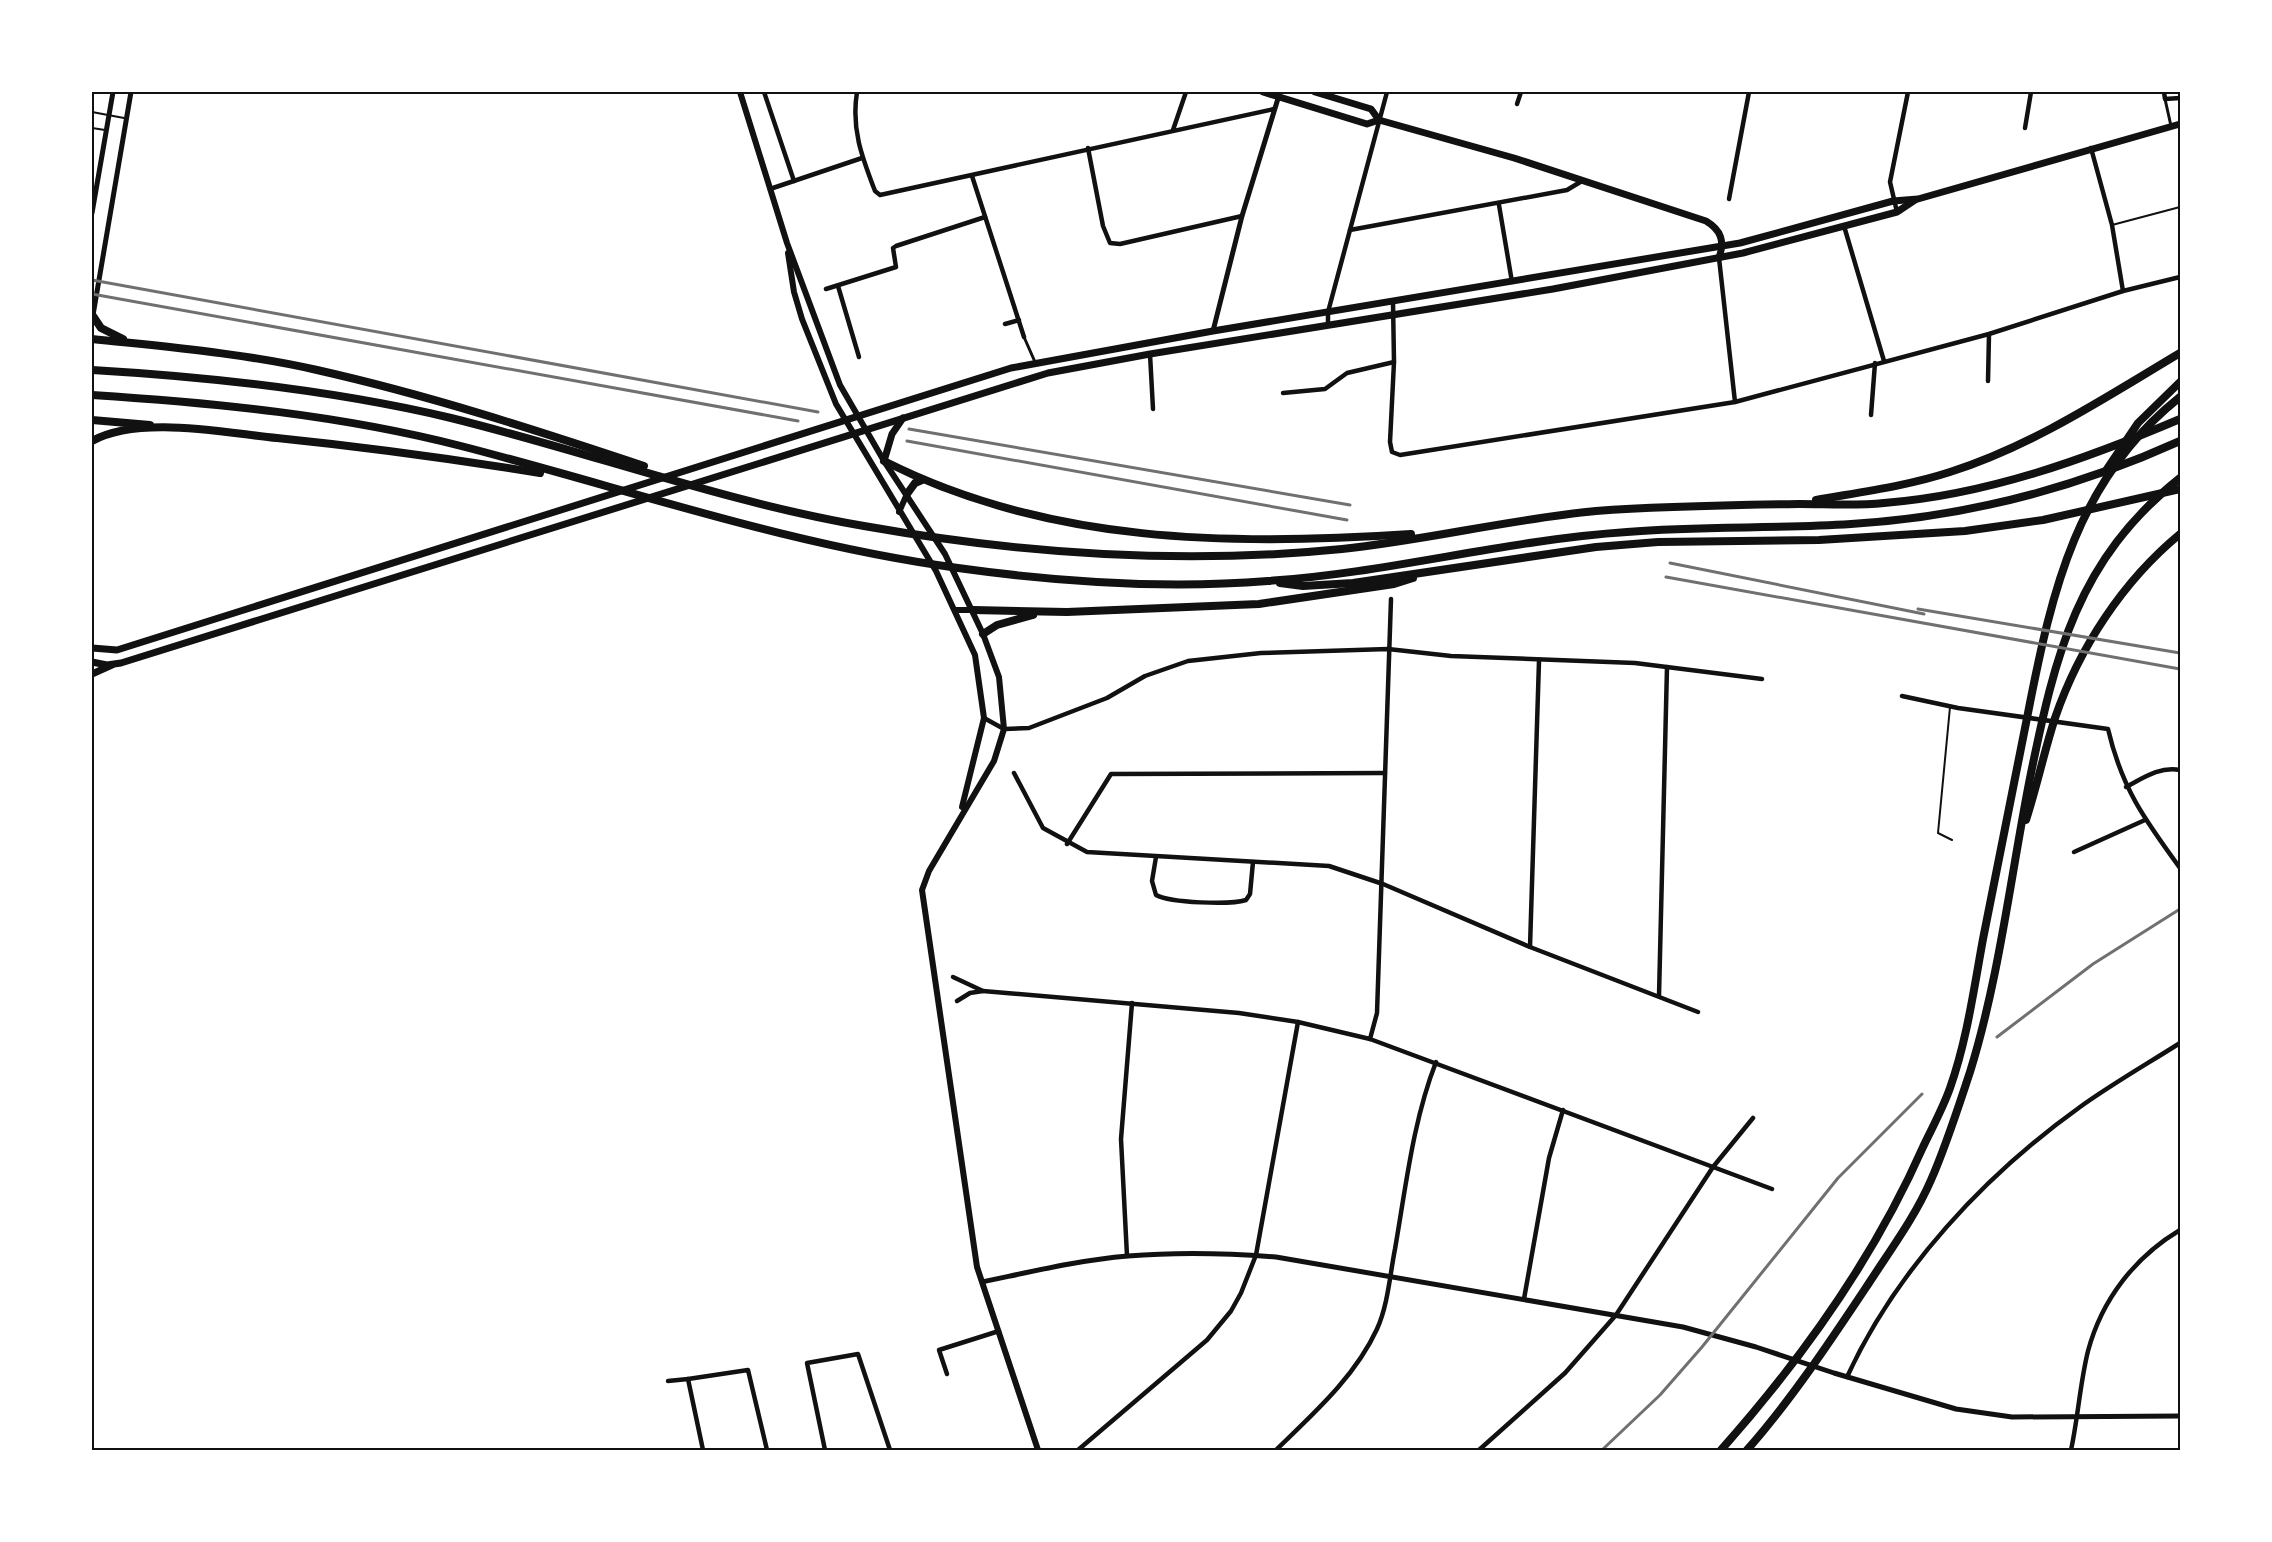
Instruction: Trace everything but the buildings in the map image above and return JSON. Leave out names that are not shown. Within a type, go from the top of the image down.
[{"type":"highway","points":[[92,318],[101,328],[114,336],[147,345]]},
{"type":"highway","points":[[92,339],[204,350],[316,369],[515,423],[741,498]]},
{"type":"highway","points":[[1797,504],[1925,479],[1982,461],[2059,425],[2181,353]]},
{"type":"highway","points":[[92,370],[252,383],[406,408],[509,433],[741,498],[857,525],[937,538],[1097,555],[1189,556],[1344,549],[1608,510],[1673,506],[1880,504],[1927,498],[1998,484],[2089,456],[2181,419]]},
{"type":"highway","points":[[1721,1450],[1781,1377],[1854,1273],[1900,1195],[1949,1090],[1959,1057],[2038,659],[2058,579],[2073,538],[2117,451],[2138,423],[2181,382]]},
{"type":"highway","points":[[92,395],[197,402],[335,420],[461,446],[781,535],[868,554],[962,569],[1145,582],[1270,581],[1409,564],[1566,537],[1655,530],[1856,524],[1957,512],[2063,486],[2181,441]]},
{"type":"highway","points":[[2090,506],[2125,452],[2158,416],[2181,396]]},
{"type":"highway","points":[[92,420],[405,452],[574,478]]},
{"type":"highway","points":[[92,441],[134,430],[182,429]]},
{"type":"highway","points":[[885,461],[922,480],[1034,515],[1113,531],[1212,540],[1300,540],[1461,531]]},
{"type":"highway","points":[[1747,1450],[1841,1326],[1917,1208],[1932,1179],[1977,1044],[2056,660],[2072,617],[2106,556],[2140,514],[2181,478]]},
{"type":"highway","points":[[907,494],[915,483],[922,480]]},
{"type":"highway","points":[[1270,581],[1303,586],[1353,583],[1596,547],[1658,542],[1819,540],[1965,531],[2043,520],[2181,489]]},
{"type":"highway","points":[[2014,862],[2050,734],[2082,658],[2100,627],[2140,573],[2181,534]]},
{"type":"highway","points":[[973,610],[1046,612],[1259,604],[1394,584],[1434,572]]},
{"type":"highway","points":[[983,633],[1010,620],[1046,612]]},
{"type":"main road","points":[[740,92],[787,243],[836,375],[885,461],[945,554],[973,610],[999,677],[1004,729],[994,761],[929,871],[922,890],[977,1267],[1038,1450]]},
{"type":"main road","points":[[1263,92],[1279,95],[1367,124],[1379,120],[1514,158],[1706,221],[1720,233],[1723,246],[1719,258]]},
{"type":"main road","points":[[1315,92],[1371,109],[1379,120]]},
{"type":"main road","points":[[92,648],[117,650],[844,419],[1035,362],[1723,246],[1893,201],[1918,199],[2091,147],[2181,124]]},
{"type":"main road","points":[[92,674],[112,665],[588,515],[1048,373],[1719,258],[1897,212],[1918,199]]},
{"type":"main road","points":[[787,243],[794,292],[802,319],[844,419],[951,601],[975,655],[984,718],[961,814]]},
{"type":"main road","points":[[885,461],[892,434],[903,418]]},
{"type":"main road","points":[[899,512],[907,494]]},
{"type":"main road","points":[[955,610],[973,610]]},
{"type":"main road","points":[[92,662],[112,665]]},
{"type":"street","points":[[92,213],[113,92]]},
{"type":"street","points":[[92,318],[130,92]]},
{"type":"street","points":[[764,92],[794,181]]},
{"type":"street","points":[[857,92],[853,116],[862,158],[876,191],[880,195],[1274,109]]},
{"type":"street","points":[[1173,130],[1186,92]]},
{"type":"street","points":[[1328,325],[1328,312],[1387,92]]},
{"type":"street","points":[[1518,104],[1521,92]]},
{"type":"street","points":[[1729,199],[1749,92]]},
{"type":"street","points":[[1897,212],[1890,182],[1908,92]]},
{"type":"street","points":[[2025,128],[2031,92]]},
{"type":"street","points":[[2164,92],[2171,126]]},
{"type":"street","points":[[1213,331],[1242,216],[1279,95]]},
{"type":"street","points":[[2165,99],[2181,98]]},
{"type":"street","points":[[2091,147],[2112,225],[2123,291]]},
{"type":"street","points":[[1088,148],[1103,226],[1110,243],[1120,244],[1242,216]]},
{"type":"street","points":[[770,189],[862,158]]},
{"type":"street","points":[[972,176],[1024,337],[1035,362]]},
{"type":"street","points":[[1350,230],[1567,190],[1582,181]]},
{"type":"street","points":[[1499,204],[1512,283]]},
{"type":"street","points":[[826,289],[896,267],[893,248],[896,246],[985,217]]},
{"type":"street","points":[[1844,226],[1884,361]]},
{"type":"street","points":[[1719,258],[1735,402]]},
{"type":"street","points":[[1393,302],[1394,362],[1390,423],[1392,452],[1404,454],[1735,402],[1989,333],[2123,291],[2181,277]]},
{"type":"street","points":[[838,286],[859,357]]},
{"type":"street","points":[[1005,324],[1019,320]]},
{"type":"street","points":[[1988,381],[1989,333]]},
{"type":"street","points":[[1150,354],[1153,409]]},
{"type":"street","points":[[1283,393],[1325,388],[1347,372],[1394,362]]},
{"type":"street","points":[[1871,415],[1875,363]]},
{"type":"street","points":[[1370,1039],[1377,1013],[1383,884],[1390,600]]},
{"type":"street","points":[[984,718],[1004,729],[1029,728],[1107,698],[1145,676],[1188,661],[1261,653],[1388,649],[1539,661],[1607,661],[1762,679]]},
{"type":"street","points":[[1530,947],[1539,661]]},
{"type":"street","points":[[1659,996],[1667,667]]},
{"type":"street","points":[[1902,696],[1950,707],[2108,729],[2126,787],[2145,820],[2181,868]]},
{"type":"street","points":[[2126,787],[2151,773],[2166,768],[2181,770]]},
{"type":"street","points":[[1014,773],[1043,828],[1068,844],[1087,852],[1329,866],[1383,884],[1530,947],[1698,1012]]},
{"type":"street","points":[[1068,844],[1111,774],[1385,773]]},
{"type":"street","points":[[2074,852],[2145,820]]},
{"type":"street","points":[[1156,857],[1152,882],[1156,895],[1165,900],[1191,902],[1246,900],[1251,894],[1253,862]]},
{"type":"street","points":[[952,977],[983,990],[1239,1013],[1298,1022],[1370,1039],[1772,1189]]},
{"type":"street","points":[[957,1001],[970,993],[983,990]]},
{"type":"street","points":[[1127,1256],[1121,1139],[1132,1003]]},
{"type":"street","points":[[1078,1450],[1218,1328],[1241,1293],[1256,1256],[1298,1022]]},
{"type":"street","points":[[1847,1377],[1894,1292],[1951,1224],[2002,1171],[2080,1107],[2181,1043]]},
{"type":"street","points":[[1276,1450],[1328,1399],[1362,1358],[1378,1327],[1390,1275],[1417,1124],[1436,1062]]},
{"type":"street","points":[[1524,1299],[1549,1158],[1563,1110]]},
{"type":"street","points":[[1479,1450],[1565,1373],[1616,1315],[1713,1167],[1753,1118]]},
{"type":"street","points":[[2071,1450],[2088,1350],[2103,1312],[2123,1277],[2159,1243],[2181,1230]]},
{"type":"street","points":[[982,1282],[1060,1266],[1127,1256],[1208,1253],[1256,1256],[1390,1275],[1695,1330],[1956,1409],[2012,1417],[2181,1416]]},
{"type":"street","points":[[947,1374],[939,1350],[999,1331]]},
{"type":"street","points":[[825,1450],[807,1363],[858,1354],[890,1450]]},
{"type":"street","points":[[668,1381],[748,1370],[767,1450]]},
{"type":"street","points":[[688,1378],[703,1450]]},
{"type":"lane","points":[[92,112],[126,118]]},
{"type":"lane","points":[[92,128],[105,130]]},
{"type":"lane","points":[[2112,225],[2181,207]]},
{"type":"lane","points":[[1950,707],[1938,833],[1952,840]]},
{"type":"railway","points":[[92,280],[818,412]]},
{"type":"railway","points":[[92,294],[798,421]]},
{"type":"railway","points":[[909,429],[1350,505]]},
{"type":"railway","points":[[907,441],[1347,520]]},
{"type":"railway","points":[[1670,563],[1924,614]]},
{"type":"railway","points":[[1666,577],[2180,669]]},
{"type":"railway","points":[[1918,609],[2180,653]]},
{"type":"railway","points":[[1997,1037],[2093,964],[2180,909]]},
{"type":"railway","points":[[1602,1450],[1660,1395],[1702,1347],[1838,1178],[1922,1094]]}]
